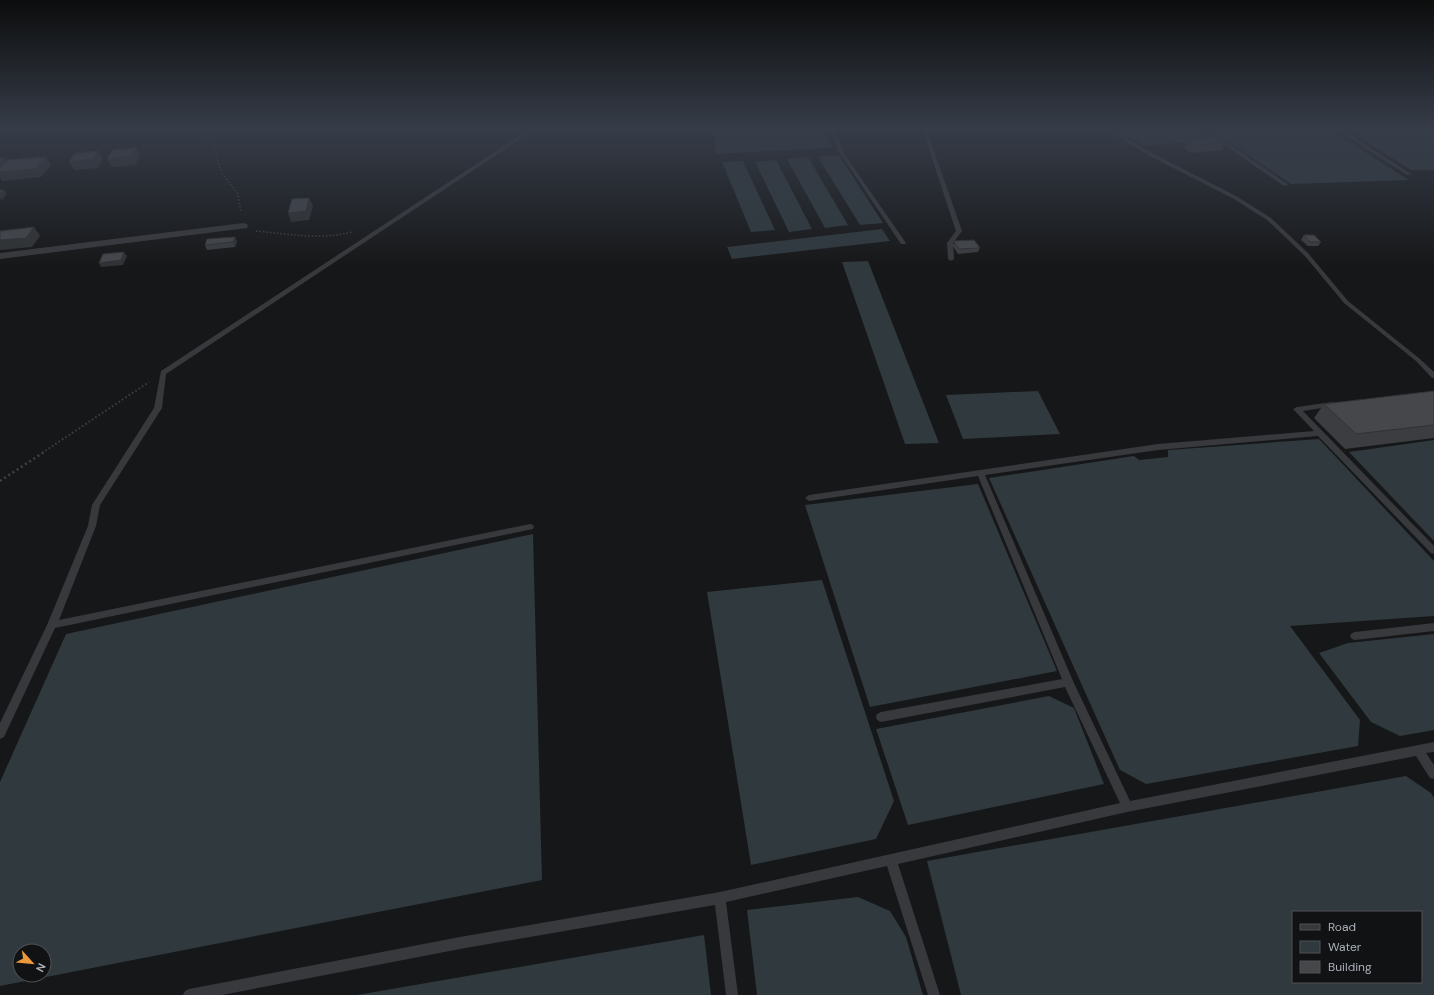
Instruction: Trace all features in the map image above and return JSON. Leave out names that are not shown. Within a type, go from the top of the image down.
[{"type":"street","points":[[0,256],[243,226]]},
{"type":"lane","points":[[0,734],[52,625],[92,526],[96,505],[158,408],[163,373],[464,174]]},
{"type":"lane","points":[[856,174],[903,243]]},
{"type":"lane","points":[[940,174],[959,231],[950,243],[952,259]]},
{"type":"lane","points":[[1190,174],[1236,198],[1269,219],[1306,254],[1346,302],[1418,360],[1434,376]]},
{"type":"lane","points":[[1270,174],[1286,185]]},
{"type":"lane","points":[[1343,403],[1297,409],[1434,552]]},
{"type":"lane","points":[[810,498],[1158,446],[1321,433]]},
{"type":"lane","points":[[980,472],[1068,682],[1127,807]]},
{"type":"lane","points":[[52,625],[530,527]]},
{"type":"lane","points":[[1355,636],[1434,627]]},
{"type":"lane","points":[[881,717],[1068,682]]},
{"type":"lane","points":[[188,995],[453,945],[720,898],[891,861],[1127,807],[1434,747]]},
{"type":"lane","points":[[1418,750],[1434,774]]},
{"type":"lane","points":[[891,861],[934,995]]},
{"type":"lane","points":[[720,898],[732,995]]},
{"type":"path","points":[[223,174],[238,194],[243,226],[251,231],[302,236],[331,236],[354,232]]},
{"type":"path","points":[[0,481],[163,373]]},
{"type":"water","points":[[727,174],[749,174],[775,230],[751,232]]},
{"type":"water","points":[[761,174],[784,174],[812,229],[789,232]]},
{"type":"water","points":[[795,174],[818,174],[848,225],[825,228]]},
{"type":"water","points":[[829,174],[852,174],[883,223],[860,225]]},
{"type":"water","points":[[1277,174],[1400,174],[1409,180],[1291,184]]},
{"type":"water","points":[[882,229],[890,241],[732,259],[727,247]]},
{"type":"water","points":[[868,261],[939,443],[905,444],[842,262]]},
{"type":"water","points":[[1038,391],[1060,434],[963,439],[946,395]]},
{"type":"water","points":[[1319,439],[1434,561],[1434,616],[1290,626],[1360,720],[1358,746],[1146,784],[1120,770],[989,478],[1134,456],[1139,460],[1168,457],[1168,450]]},
{"type":"water","points":[[1434,440],[1434,541],[1349,452]]},
{"type":"water","points":[[978,484],[1057,671],[870,707],[805,505]]},
{"type":"water","points":[[533,534],[542,880],[52,976],[52,943],[12,943],[12,983],[15,983],[0,986],[0,782],[66,634]]},
{"type":"water","points":[[822,580],[894,801],[876,839],[751,865],[707,592]]},
{"type":"water","points":[[1434,634],[1434,730],[1400,736],[1371,722],[1319,653],[1348,643]]},
{"type":"water","points":[[1049,696],[1074,708],[1104,784],[908,825],[876,729]]},
{"type":"water","points":[[1406,776],[1431,793],[1434,798],[1434,995],[961,995],[927,861]]},
{"type":"water","points":[[858,897],[890,911],[906,937],[923,995],[757,995],[747,910]]},
{"type":"water","points":[[704,935],[711,995],[357,995]]},
{"type":"building","points":[[309,198],[306,211],[288,213],[292,199]]},
{"type":"building","points":[[34,227],[26,238],[0,240],[0,231]]},
{"type":"building","points":[[1304,235],[1314,235],[1321,242],[1310,242]]},
{"type":"building","points":[[235,237],[233,242],[205,245],[207,239]]},
{"type":"building","points":[[974,240],[980,248],[959,249],[954,241]]},
{"type":"building","points":[[124,252],[121,260],[99,263],[103,254]]},
{"type":"building","points":[[1434,391],[1434,425],[1356,434],[1324,404]]}]
